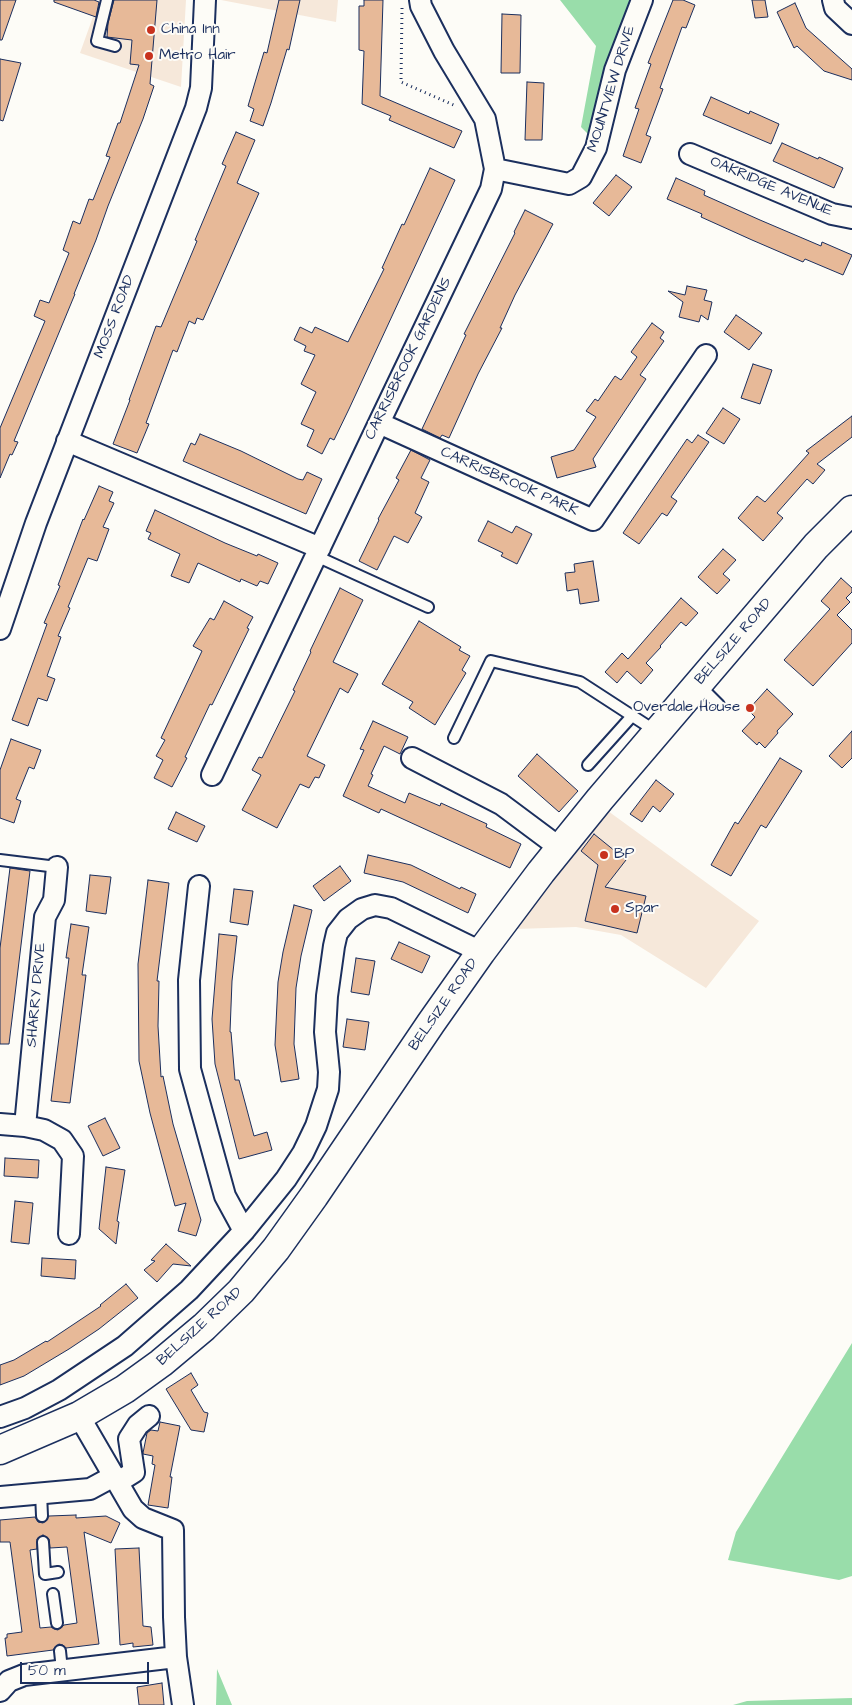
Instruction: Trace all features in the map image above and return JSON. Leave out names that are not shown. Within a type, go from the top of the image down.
[{"type":"street","name":"MOSS ROAD","points":[[0,629],[36,523],[196,108],[201,88],[205,0]]},
{"type":"street","points":[[420,0],[421,6],[444,51],[485,119],[495,170]]},
{"type":"street","name":"MOUNTVIEW DRIVE","points":[[495,170],[569,184],[581,178],[596,148],[615,70],[642,0]]},
{"type":"street","points":[[833,0],[835,8],[852,24]]},
{"type":"street","name":"OAKRIDGE AVENUE","points":[[690,154],[832,214],[852,218]]},
{"type":"street","name":"CARRISBROOK GARDENS","points":[[212,775],[491,189],[495,170]]},
{"type":"street","name":"CARRISBROOK PARK","points":[[379,423],[593,520],[706,355]]},
{"type":"street","points":[[67,441],[318,552]]},
{"type":"street","name":"BELSIZE ROAD","points":[[0,1450],[79,1416],[125,1390],[204,1327],[241,1291],[276,1249],[481,952],[560,848],[816,546],[852,510]]},
{"type":"street","points":[[412,758],[501,804],[560,848]]},
{"type":"street","name":"SHARRY DRIVE","points":[[26,1126],[45,917],[54,900],[57,867]]},
{"type":"street","points":[[200,886],[189,980],[190,1069],[225,1196],[244,1231]]},
{"type":"street","points":[[0,1416],[25,1408],[59,1390],[125,1346],[189,1290],[244,1231],[286,1179],[303,1154],[316,1126],[328,1089],[329,1072],[325,1032],[327,996],[334,946],[338,934],[348,919],[362,909],[375,905],[391,908],[481,952]]},
{"type":"street","points":[[0,1124],[26,1126],[44,1130],[62,1140],[73,1156],[69,1234]]},
{"type":"street","points":[[79,1416],[132,1509],[144,1518],[173,1530],[176,1657],[183,1705]]},
{"type":"street","points":[[0,1497],[90,1489],[134,1472],[130,1439],[138,1425],[149,1416]]},
{"type":"street","points":[[3,1680],[24,1675],[61,1660],[176,1657]]},
{"type":"lane","points":[[108,0],[97,41],[115,46]]},
{"type":"lane","points":[[318,552],[428,607]]},
{"type":"lane","points":[[454,738],[491,661],[580,682],[657,732]]},
{"type":"lane","points":[[698,685],[719,704]]},
{"type":"lane","points":[[588,765],[632,716]]},
{"type":"lane","points":[[0,860],[57,867]]},
{"type":"lane","points":[[40,1493],[42,1516]]},
{"type":"lane","points":[[43,1542],[45,1574],[58,1572]]},
{"type":"lane","points":[[53,1594],[57,1623]]},
{"type":"path","points":[[402,0],[401,82],[485,119]]},
{"type":"shaded area","points":[[99,0],[186,0],[181,87],[80,53]]},
{"type":"shaded area","points":[[221,0],[338,0],[336,22]]},
{"type":"shaded area","points":[[608,811],[759,921],[706,988],[621,935],[576,927],[516,929]]},
{"type":"green space","points":[[560,0],[631,0],[601,82],[588,134],[581,127],[596,46]]},
{"type":"green space","points":[[852,1343],[852,1576],[839,1580],[728,1560],[736,1532]]},
{"type":"green space","points":[[217,1669],[232,1705],[216,1705]]},
{"type":"green space","points":[[852,1698],[852,1705],[733,1705],[747,1701]]},
{"type":"building","points":[[0,0],[16,0],[2,40],[0,40]]},
{"type":"building","points":[[54,0],[94,0],[99,2],[96,17],[54,2]]},
{"type":"building","points":[[114,0],[157,0],[150,84],[154,86],[75,294],[14,441],[18,442],[12,455],[10,454],[0,478],[0,428],[45,321],[34,316],[40,300],[49,303],[69,253],[63,250],[73,221],[80,224],[89,199],[93,200],[110,157],[106,156],[118,123],[120,123],[139,65],[130,64],[132,40],[107,37],[108,23]]},
{"type":"building","points":[[279,0],[300,0],[289,50],[287,49],[263,126],[250,121],[254,109],[248,106],[264,52],[267,53]]},
{"type":"building","points":[[364,0],[383,0],[380,96],[462,131],[454,148],[389,120],[391,116],[362,104],[364,51],[359,50],[359,6],[364,6]]},
{"type":"building","points":[[673,0],[683,0],[695,5],[686,28],[682,27],[660,88],[663,89],[646,135],[651,137],[641,163],[623,156],[639,109],[635,108],[651,64],[648,63]]},
{"type":"building","points":[[752,0],[765,0],[768,17],[755,18]]},
{"type":"building","points":[[795,3],[806,28],[852,69],[852,80],[824,71],[797,46],[794,48],[777,12]]},
{"type":"building","points":[[502,14],[521,15],[520,73],[501,73]]},
{"type":"building","points":[[0,59],[21,63],[3,121],[0,120]]},
{"type":"building","points":[[527,82],[544,83],[542,140],[525,140]]},
{"type":"building","points":[[711,97],[749,114],[750,111],[779,124],[771,144],[703,115]]},
{"type":"building","points":[[236,132],[255,140],[237,183],[259,193],[203,320],[197,318],[195,324],[189,321],[177,352],[173,350],[146,423],[149,424],[137,453],[113,444],[156,326],[161,327],[197,241],[195,240],[226,166],[222,164]]},
{"type":"building","points":[[782,143],[843,168],[834,188],[773,161]]},
{"type":"building","points":[[430,168],[455,180],[334,440],[330,438],[322,454],[307,446],[314,430],[301,424],[316,392],[301,384],[315,355],[304,351],[306,346],[294,340],[300,327],[312,333],[315,327],[348,342]]},
{"type":"building","points":[[616,175],[632,187],[609,216],[593,203]]},
{"type":"building","points":[[676,178],[705,191],[704,195],[760,220],[821,246],[822,242],[852,255],[843,275],[805,259],[803,262],[752,240],[701,217],[702,214],[667,199]]},
{"type":"building","points":[[525,210],[553,224],[515,295],[500,328],[502,328],[478,374],[449,438],[442,435],[440,438],[422,429],[466,335],[464,334]]},
{"type":"building","points":[[687,286],[707,290],[704,300],[712,302],[708,320],[701,315],[699,322],[679,317],[683,302],[668,291],[685,295]]},
{"type":"building","points":[[736,315],[762,333],[749,350],[724,332]]},
{"type":"building","points":[[652,323],[664,332],[660,338],[664,341],[640,375],[646,379],[593,459],[596,467],[557,478],[551,457],[574,450],[596,417],[586,411],[595,399],[598,401],[615,376],[621,380],[637,357],[631,352]]},
{"type":"building","points":[[753,364],[772,370],[760,404],[741,398]]},
{"type":"building","points":[[723,408],[740,419],[724,444],[706,433]]},
{"type":"building","points":[[852,416],[852,437],[817,464],[825,470],[813,484],[807,479],[777,513],[783,518],[763,541],[738,518],[757,496],[765,502],[809,453],[806,451]]},
{"type":"building","points":[[200,434],[241,451],[298,479],[303,480],[307,472],[322,479],[306,514],[183,461],[191,443],[195,445]]},
{"type":"building","points":[[698,435],[709,442],[671,497],[677,501],[667,516],[662,513],[639,544],[623,533],[687,439],[692,443]]},
{"type":"building","points":[[411,450],[430,460],[421,478],[429,482],[415,513],[422,517],[408,543],[394,536],[377,570],[359,561],[378,519],[399,480],[396,478]]},
{"type":"building","points":[[99,486],[113,492],[109,501],[114,503],[103,527],[109,529],[97,561],[88,558],[68,607],[70,608],[58,636],[61,637],[47,676],[55,679],[47,701],[38,698],[28,726],[12,720],[47,624],[44,623],[60,586],[58,585],[83,519]]},
{"type":"building","points":[[155,510],[225,543],[278,563],[268,584],[260,581],[257,586],[241,579],[240,582],[198,563],[189,583],[171,576],[180,554],[148,539],[151,533],[146,531]]},
{"type":"building","points":[[488,521],[512,533],[516,526],[532,534],[517,564],[501,556],[503,553],[478,541]]},
{"type":"building","points":[[723,549],[736,560],[723,574],[730,580],[717,594],[698,577]]},
{"type":"building","points":[[593,561],[599,601],[580,604],[578,589],[567,591],[565,573],[575,572],[574,564]]},
{"type":"building","points":[[841,578],[852,588],[852,592],[846,598],[850,602],[837,615],[852,630],[852,643],[813,686],[784,660],[830,609],[821,601]]},
{"type":"building","points":[[340,588],[363,600],[333,662],[358,674],[348,693],[340,688],[307,756],[325,765],[319,778],[315,777],[309,788],[300,784],[277,828],[242,810],[261,775],[252,770],[259,757],[262,758],[295,691],[293,690],[310,651]]},
{"type":"building","points":[[681,598],[698,613],[686,626],[681,622],[646,663],[653,670],[641,684],[627,671],[617,683],[605,672],[622,653],[628,659]]},
{"type":"building","points":[[224,601],[253,617],[247,628],[249,629],[212,705],[210,704],[185,757],[187,758],[172,787],[154,778],[163,760],[156,756],[165,740],[161,738],[202,651],[193,646],[210,618],[214,620]]},
{"type":"building","points":[[419,621],[461,647],[459,650],[470,656],[462,670],[466,673],[435,725],[409,708],[413,702],[382,684]]},
{"type":"building","points":[[767,689],[793,714],[777,731],[778,733],[765,748],[759,742],[757,745],[742,731],[755,717],[748,710]]},
{"type":"building","points":[[373,721],[408,737],[400,754],[384,746],[371,774],[373,775],[368,786],[405,803],[409,793],[440,806],[441,803],[487,824],[486,827],[521,844],[510,868],[381,809],[379,813],[343,796],[364,750],[360,749]]},
{"type":"building","points":[[852,731],[852,758],[842,768],[829,756]]},
{"type":"building","points":[[11,739],[41,750],[34,769],[29,767],[16,799],[21,801],[14,823],[0,818],[0,770]]},
{"type":"building","points":[[537,754],[578,791],[559,812],[518,776]]},
{"type":"building","points":[[780,758],[802,771],[766,828],[761,825],[731,876],[711,865],[735,822],[738,824]]},
{"type":"building","points":[[656,780],[674,794],[660,812],[653,806],[642,822],[630,814]]},
{"type":"building","points":[[176,812],[205,826],[197,842],[168,829]]},
{"type":"building","name":"Spar","points":[[594,834],[626,860],[605,887],[646,896],[637,933],[585,921],[598,865],[581,851]]},
{"type":"building","points":[[368,855],[411,865],[460,889],[461,887],[476,894],[468,913],[403,882],[364,873]]},
{"type":"building","points":[[340,866],[351,881],[324,901],[313,886]]},
{"type":"building","points":[[10,868],[30,871],[9,1044],[0,1044],[0,948]]},
{"type":"building","points":[[90,875],[111,877],[106,914],[86,911]]},
{"type":"building","points":[[148,880],[169,883],[157,981],[159,981],[158,1026],[161,1077],[163,1076],[173,1124],[201,1220],[196,1236],[178,1231],[186,1203],[175,1206],[150,1113],[139,1061],[138,964]]},
{"type":"building","points":[[234,889],[253,891],[248,925],[230,922]]},
{"type":"building","points":[[294,905],[312,910],[301,956],[296,988],[294,1044],[299,1079],[281,1082],[275,1045],[278,982]]},
{"type":"building","points":[[71,924],[89,927],[82,975],[86,975],[70,1103],[51,1101],[69,958],[66,958]]},
{"type":"building","points":[[219,934],[237,936],[232,981],[230,1032],[235,1080],[239,1080],[254,1136],[267,1132],[272,1150],[239,1159],[215,1064],[212,1019]]},
{"type":"building","points":[[399,942],[430,956],[422,973],[391,959]]},
{"type":"building","points":[[356,958],[375,961],[369,995],[351,992]]},
{"type":"building","points":[[347,1019],[369,1022],[365,1050],[343,1047]]},
{"type":"building","points":[[105,1118],[120,1148],[103,1156],[88,1126]]},
{"type":"building","points":[[5,1158],[39,1160],[38,1178],[4,1176]]},
{"type":"building","points":[[106,1167],[125,1170],[117,1221],[119,1222],[116,1244],[99,1229]]},
{"type":"building","points":[[15,1201],[33,1203],[29,1244],[11,1242]]},
{"type":"building","points":[[166,1244],[191,1266],[173,1264],[157,1282],[144,1270],[155,1261],[151,1260]]},
{"type":"building","points":[[42,1258],[76,1260],[75,1279],[41,1276]]},
{"type":"building","points":[[126,1284],[138,1298],[99,1329],[69,1349],[24,1376],[0,1385],[0,1365],[14,1360],[47,1342],[101,1306]]},
{"type":"building","points":[[191,1373],[198,1385],[191,1390],[204,1412],[208,1413],[204,1432],[191,1430],[166,1389]]},
{"type":"building","points":[[160,1422],[180,1426],[170,1477],[172,1477],[168,1508],[148,1505],[155,1465],[152,1464],[153,1456],[143,1454],[147,1433],[151,1430],[158,1431]]},
{"type":"building","points":[[76,1515],[76,1518],[106,1516],[120,1523],[111,1543],[84,1532],[99,1644],[66,1648],[59,1644],[53,1650],[7,1656],[5,1638],[7,1638],[7,1634],[22,1632],[10,1542],[0,1542],[0,1520],[35,1517],[38,1522],[43,1523],[49,1516]],"holes":[[[43,1535],[49,1539],[50,1548],[67,1547],[77,1623],[64,1625],[58,1630],[51,1627],[40,1628],[30,1550],[37,1549],[37,1539]]]},
{"type":"building","points":[[139,1548],[143,1626],[151,1627],[153,1645],[133,1647],[133,1643],[120,1645],[115,1549]]},
{"type":"building","points":[[162,1683],[164,1705],[139,1705],[137,1687]]},
{"type":"place","name":"China Inn","points":[[151,30]]},
{"type":"place","name":"Metro Hair","points":[[149,56]]},
{"type":"place","name":"Overdale House","points":[[750,708]]},
{"type":"place","name":"BP","points":[[604,855]]},
{"type":"place","name":"Spar","points":[[615,909]]}]
